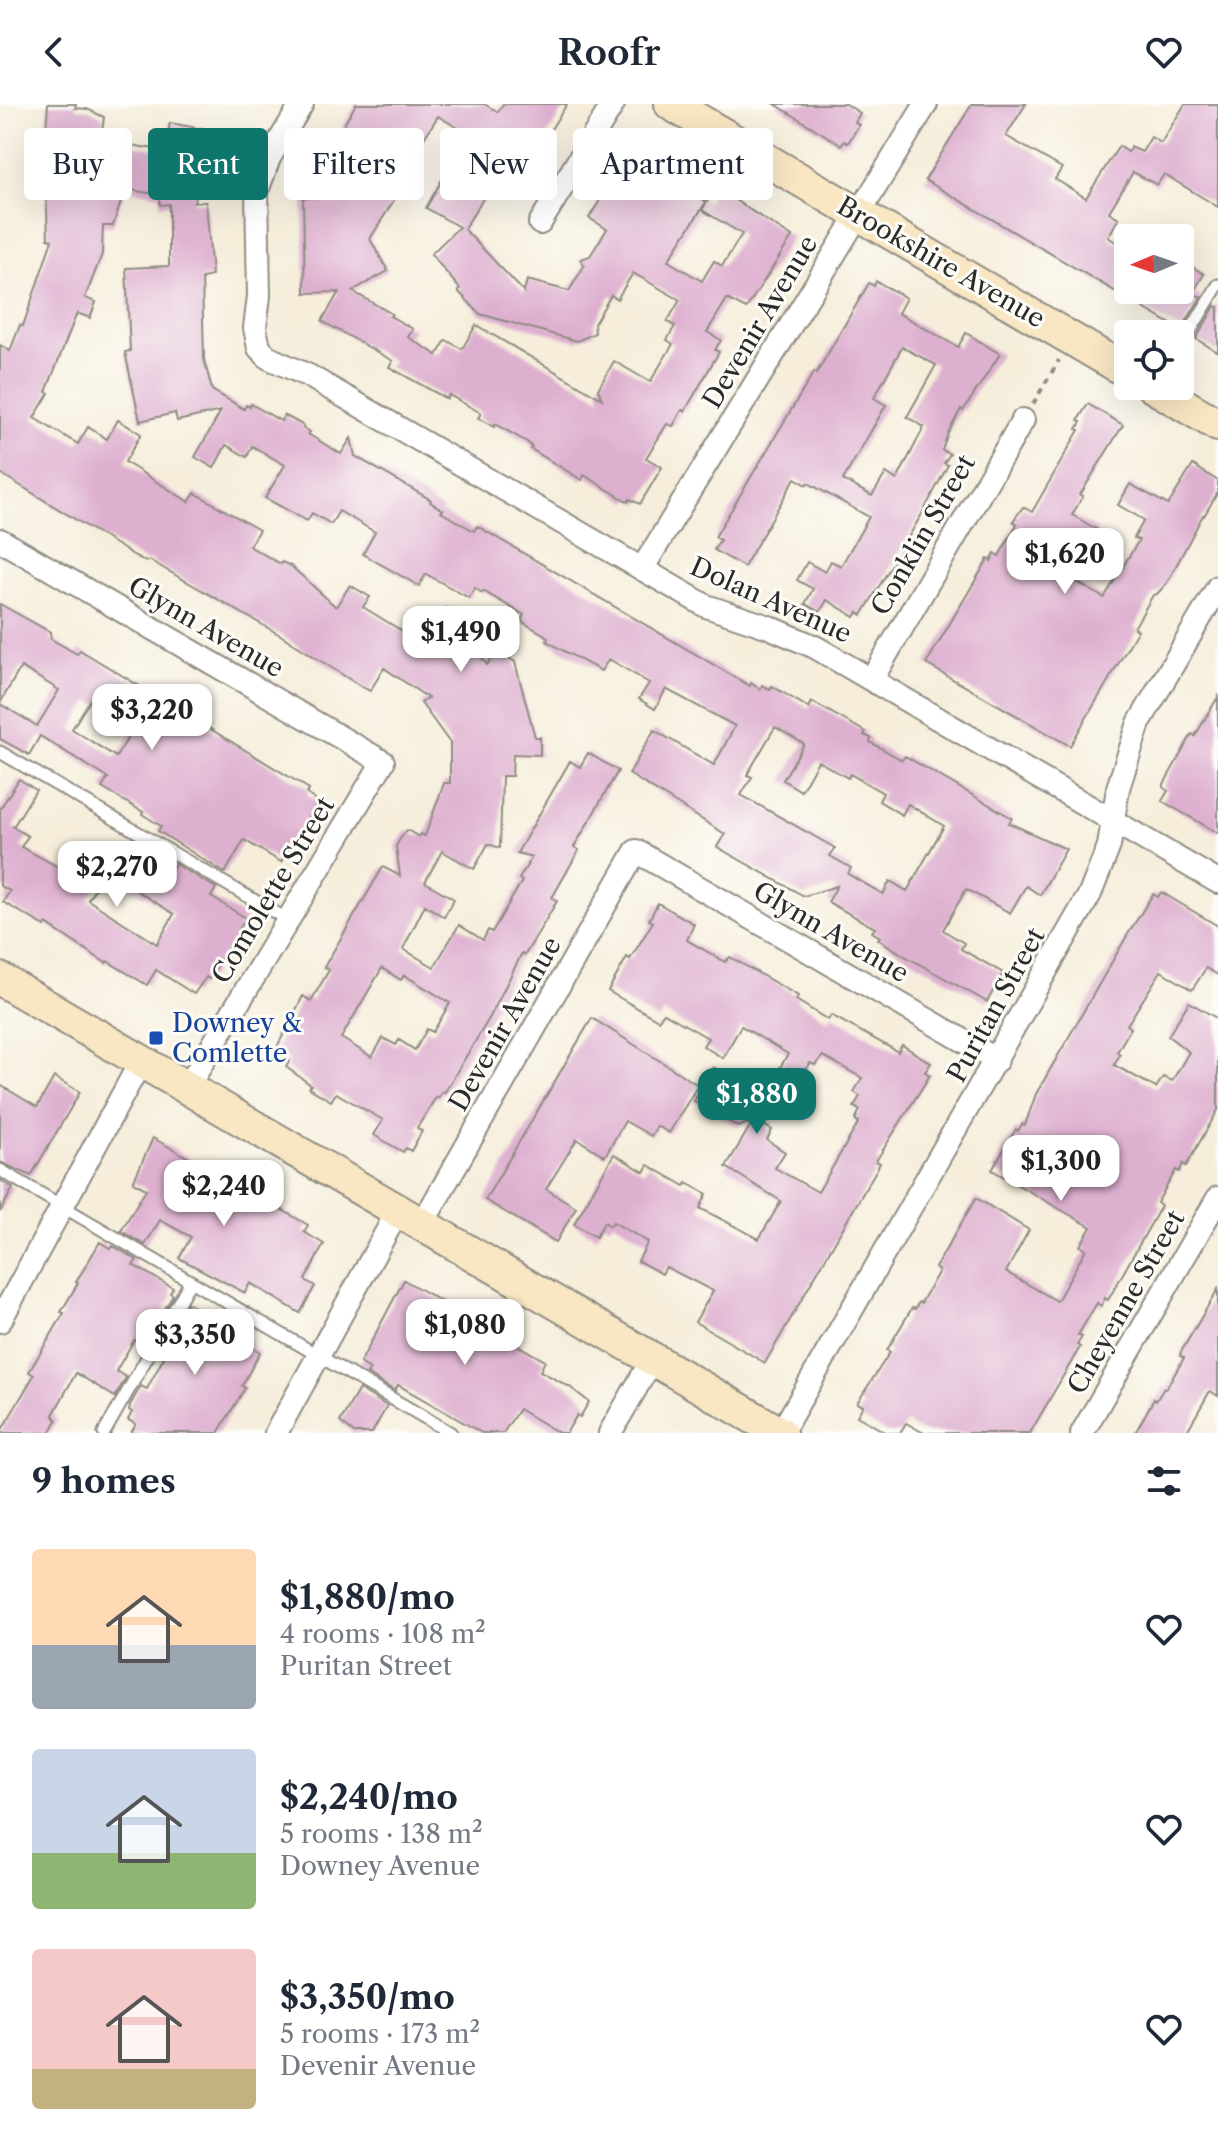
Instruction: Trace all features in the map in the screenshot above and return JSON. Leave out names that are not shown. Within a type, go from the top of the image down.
[{"type":"main road","name":"Brookshire Avenue","points":[[671,104],[1114,364]]},
{"type":"main road","points":[[1177,400],[1218,425]]},
{"type":"main road","points":[[0,979],[781,1433]]},
{"type":"street","name":"Dolan Avenue","points":[[302,104],[269,158],[257,191],[259,296],[255,328],[259,348],[274,362],[309,376],[706,606],[798,638],[1218,882]]},
{"type":"street","points":[[540,223],[613,104]]},
{"type":"street","name":"Devenir Avenue","points":[[642,569],[926,104]]},
{"type":"street","name":"Conklin Street","points":[[872,679],[1023,420]]},
{"type":"street","name":"Glynn Avenue","points":[[0,540],[383,762]]},
{"type":"street","name":"Puritan Street","points":[[781,1433],[1090,894],[1109,846],[1118,788],[1139,723],[1218,587]]},
{"type":"street","name":"Comolette Street","points":[[187,1088],[383,762]]},
{"type":"street","name":"Devenir Avenue","points":[[276,1433],[319,1356],[410,1218],[636,851]]},
{"type":"street","name":"Glynn Avenue","points":[[636,851],[997,1060]]},
{"type":"street","points":[[0,1321],[141,1061]]},
{"type":"street","name":"Cheyenne Street","points":[[1082,1433],[1218,1198]]},
{"type":"street","points":[[610,1433],[653,1358]]},
{"type":"lane","points":[[1194,325],[1218,285]]},
{"type":"lane","points":[[0,752],[288,920]]},
{"type":"lane","points":[[0,1170],[447,1432]]},
{"type":"lane","points":[[104,1433],[190,1282]]},
{"type":"path","points":[[1023,420],[1071,339]]},
{"type":"building","points":[[48,104],[76,104],[75,108],[87,109],[104,117],[103,128],[46,128]]},
{"type":"building","points":[[356,104],[484,104],[498,112],[503,104],[567,104],[552,128],[458,128],[438,116],[424,138],[424,128],[342,128]]},
{"type":"building","points":[[775,104],[846,104],[860,113],[855,122],[859,125],[848,143],[844,141],[841,145]]},
{"type":"building","points":[[972,104],[1026,104],[1006,136],[1062,168],[1055,179],[1086,198],[1119,146],[1128,152],[1131,147],[1142,152],[1151,137],[1161,143],[1185,104],[1218,104],[1218,207],[1164,174],[1157,185],[1133,172],[1109,212],[1119,218],[1108,237],[1114,241],[1114,291],[925,180]]},
{"type":"building","points":[[170,123],[197,128],[169,128]]},
{"type":"building","points":[[132,145],[148,148],[148,193],[132,190]]},
{"type":"building","points":[[440,183],[440,200],[482,200],[464,229],[524,292],[527,280],[569,291],[584,266],[581,259],[590,256],[607,229],[589,218],[600,200],[706,202],[668,261],[702,281],[714,261],[722,266],[742,234],[702,210],[708,200],[735,200],[792,237],[746,309],[727,299],[707,332],[721,340],[715,350],[719,352],[685,411],[682,410],[673,426],[667,424],[646,458],[662,467],[640,504],[630,499],[628,502],[584,475],[582,480],[531,449],[527,442],[478,418],[481,413],[449,395],[447,399],[389,367],[393,361],[322,321],[339,292],[305,293],[303,200],[394,200],[370,239],[388,271],[352,291],[413,329],[408,337],[437,355],[446,340],[462,349],[476,325],[602,399],[598,389],[614,361],[650,382],[673,344],[667,340],[675,326],[667,322],[680,300],[633,273],[617,299],[611,295],[594,324],[595,333],[577,341],[480,314],[458,291],[460,289],[431,254],[459,227],[426,208]]},
{"type":"building","points":[[47,200],[121,200],[113,226],[103,226],[102,254],[85,298],[96,302],[90,318],[77,313],[46,392],[49,393],[34,418],[78,444],[88,427],[107,439],[118,420],[141,434],[125,462],[189,502],[195,493],[259,530],[249,546],[281,564],[291,566],[336,607],[350,585],[370,597],[363,607],[412,637],[428,614],[439,622],[447,608],[487,665],[497,650],[515,662],[535,737],[540,737],[540,755],[513,754],[512,776],[502,776],[500,848],[488,844],[474,869],[442,851],[425,882],[454,899],[444,917],[425,905],[403,949],[434,967],[459,925],[483,940],[488,930],[492,932],[522,881],[519,879],[532,857],[517,853],[570,761],[580,767],[588,753],[618,771],[574,847],[579,850],[552,898],[557,901],[525,955],[522,953],[490,1017],[444,1093],[436,1097],[417,1128],[422,1131],[411,1151],[406,1148],[403,1152],[374,1135],[383,1120],[336,1093],[331,1101],[309,1088],[311,1085],[286,1067],[290,1060],[275,1051],[303,996],[311,1001],[329,970],[324,967],[383,867],[400,876],[396,846],[400,839],[407,830],[419,837],[420,834],[425,836],[444,783],[450,783],[450,743],[421,703],[428,698],[384,668],[370,691],[360,686],[282,636],[149,560],[147,562],[135,556],[0,473],[0,345],[10,351],[20,325],[23,326],[52,240],[48,239]],"holes":[[[382,968],[401,980],[404,975],[450,1003],[433,1032],[427,1029],[415,1050],[399,1040],[396,1045],[383,1038],[372,1057],[341,1038]]]},
{"type":"building","points":[[160,200],[206,202],[212,276],[202,278],[204,359],[212,390],[244,409],[251,404],[281,421],[284,415],[341,454],[351,438],[355,456],[431,500],[443,510],[441,512],[474,531],[477,526],[750,686],[751,683],[760,689],[762,685],[770,689],[772,686],[809,708],[812,702],[866,732],[864,735],[871,738],[870,742],[902,760],[905,756],[1012,818],[1009,823],[1066,849],[1040,895],[1026,886],[1010,913],[966,889],[943,930],[964,943],[961,949],[1003,973],[987,1002],[905,956],[878,939],[880,937],[872,932],[875,928],[828,902],[837,886],[804,896],[717,847],[725,834],[629,774],[654,730],[714,765],[735,726],[666,689],[655,709],[639,699],[649,683],[609,659],[601,671],[562,650],[547,641],[545,635],[521,621],[524,615],[483,591],[475,588],[469,598],[426,574],[419,586],[363,554],[375,532],[339,511],[331,524],[312,513],[307,521],[265,498],[285,465],[252,446],[247,457],[226,445],[214,468],[195,457],[221,411],[177,421],[175,413],[140,421],[125,352],[130,351],[126,268],[169,266],[169,204],[160,205]],"holes":[[[775,727],[804,744],[783,780],[801,791],[818,761],[848,778],[850,774],[883,793],[879,801],[902,815],[908,804],[944,826],[907,891],[890,881],[883,894],[848,874],[851,868],[830,856],[835,848],[741,795],[752,777],[747,775]]]},
{"type":"building","points":[[1194,268],[1204,274],[1194,291]]},
{"type":"building","points":[[876,281],[906,298],[898,313],[958,347],[966,333],[1000,354],[948,433],[942,450],[950,454],[944,463],[948,465],[922,514],[862,615],[858,612],[855,617],[827,600],[820,612],[805,604],[813,589],[797,580],[807,562],[825,572],[831,561],[841,566],[869,517],[808,483],[795,478],[744,567],[714,550],[720,540],[715,537],[814,372],[816,374],[869,283],[874,286]],"holes":[[[902,347],[936,365],[907,417],[924,427],[897,480],[886,473],[872,496],[843,480],[886,405],[874,398]]]},
{"type":"building","points":[[1194,294],[1201,297],[1187,320],[1164,320],[1137,304],[1194,304]]},
{"type":"building","points":[[1215,306],[1218,307],[1218,352],[1196,339]]},
{"type":"building","points":[[1088,404],[1123,425],[1080,495],[1083,496],[1072,515],[1098,530],[1088,547],[1062,532],[1045,561],[1070,578],[1104,598],[1139,540],[1134,538],[1144,520],[1118,505],[1130,484],[1168,505],[1193,465],[1218,481],[1218,492],[1167,583],[1153,595],[1134,628],[1138,630],[1070,746],[926,664],[988,559],[991,561],[995,553],[999,556],[1017,524],[1013,521],[1023,507],[1032,512],[1079,430],[1081,422],[1078,420]]},
{"type":"building","points":[[0,604],[50,632],[51,639],[77,654],[80,650],[306,787],[309,790],[307,794],[318,802],[281,862],[244,840],[225,873],[158,831],[161,826],[143,812],[102,788],[108,778],[40,736],[29,755],[0,739],[0,704],[37,726],[59,690],[21,667],[0,703]],"holes":[[[90,700],[134,728],[116,757],[72,729]]]},
{"type":"building","points":[[1218,697],[1218,833],[1162,801],[1168,791],[1164,784],[1192,734],[1195,736]]},
{"type":"building","points":[[19,779],[36,790],[13,827],[28,836],[21,847],[75,876],[91,851],[111,863],[88,900],[157,944],[174,914],[126,884],[139,863],[166,880],[175,864],[216,888],[211,897],[246,918],[209,979],[206,977],[194,994],[156,970],[147,985],[46,924],[3,902],[10,891],[0,886],[0,809]]},
{"type":"building","points":[[1161,892],[1218,926],[1218,975],[1206,968],[1192,990],[1161,971],[1127,1025],[1131,1028],[1117,1052],[1120,1054],[1114,1065],[1156,1088],[1163,1077],[1172,1081],[1189,1052],[1168,1036],[1189,1002],[1218,1019],[1218,1110],[1186,1166],[1183,1164],[1179,1172],[1176,1170],[1157,1203],[1161,1206],[1108,1300],[1105,1298],[1101,1306],[1097,1303],[1078,1335],[1082,1337],[1077,1345],[1080,1347],[1030,1433],[924,1433],[906,1423],[900,1433],[887,1433],[857,1416],[863,1406],[857,1403],[890,1352],[887,1350],[912,1308],[921,1303],[939,1271],[935,1268],[976,1198],[1029,1230],[1006,1272],[1057,1301],[1086,1249],[1080,1246],[1091,1227],[992,1170],[1016,1129],[1018,1131],[1022,1124],[1025,1125],[1036,1094],[1128,934],[1153,894],[1158,897]]},
{"type":"building","points":[[658,903],[694,924],[687,940],[725,962],[730,957],[798,996],[796,1000],[828,1020],[831,1015],[898,1052],[902,1045],[931,1063],[925,1072],[930,1075],[876,1161],[880,1163],[878,1167],[765,1363],[695,1322],[713,1291],[666,1267],[662,1274],[638,1261],[648,1242],[613,1222],[610,1226],[604,1222],[596,1237],[574,1224],[614,1154],[644,1172],[648,1165],[685,1186],[687,1183],[707,1194],[700,1208],[759,1239],[781,1201],[726,1167],[753,1121],[738,1127],[694,1101],[713,1067],[763,1096],[788,1054],[741,1026],[723,1058],[703,1046],[708,1038],[664,1013],[658,1020],[608,991],[627,957],[630,959],[653,922],[649,920]],"holes":[[[823,1056],[862,1078],[854,1092],[860,1096],[854,1107],[860,1110],[855,1120],[859,1122],[818,1192],[775,1168],[785,1152],[767,1140],[772,1130],[755,1120],[786,1107],[810,1063],[815,1065]]]},
{"type":"building","points":[[592,1018],[698,1085],[669,1133],[657,1126],[651,1136],[625,1121],[605,1156],[577,1139],[546,1189],[576,1207],[556,1242],[485,1200]]},
{"type":"building","points":[[54,1077],[80,1092],[31,1176],[0,1162],[0,1085],[37,1107]]},
{"type":"building","points":[[153,1138],[221,1176],[218,1181],[253,1201],[257,1193],[281,1206],[279,1208],[308,1225],[304,1232],[324,1244],[305,1280],[315,1286],[300,1313],[250,1283],[245,1293],[179,1258],[191,1237],[160,1220],[145,1245],[121,1231],[146,1189],[133,1182]]},
{"type":"building","points":[[0,1180],[13,1188],[0,1212]]},
{"type":"building","points":[[100,1242],[137,1260],[133,1265],[173,1288],[170,1293],[173,1295],[144,1345],[134,1340],[116,1371],[126,1377],[115,1397],[76,1373],[53,1415],[57,1420],[50,1433],[0,1433],[34,1375],[29,1372],[64,1313],[61,1312],[76,1282]]},
{"type":"building","points":[[404,1280],[545,1361],[540,1371],[570,1387],[589,1402],[580,1417],[577,1415],[566,1433],[559,1433],[519,1409],[503,1433],[482,1433],[398,1385],[395,1391],[367,1374],[370,1369],[360,1363]]},
{"type":"building","points":[[1218,1289],[1218,1396],[1210,1391],[1186,1433],[1135,1433],[1154,1399],[1156,1401],[1166,1389],[1184,1358],[1180,1356],[1181,1352]]},
{"type":"building","points":[[188,1303],[215,1319],[217,1315],[242,1329],[240,1333],[252,1342],[250,1346],[260,1352],[242,1386],[245,1388],[218,1433],[131,1433],[136,1424],[128,1420],[132,1412],[130,1405],[141,1386],[147,1389],[164,1357],[159,1354]]},
{"type":"building","points":[[359,1389],[387,1406],[372,1433],[354,1433],[340,1422]]},
{"type":"place","name":"Downey & Comlette","points":[[156,1038]]}]
